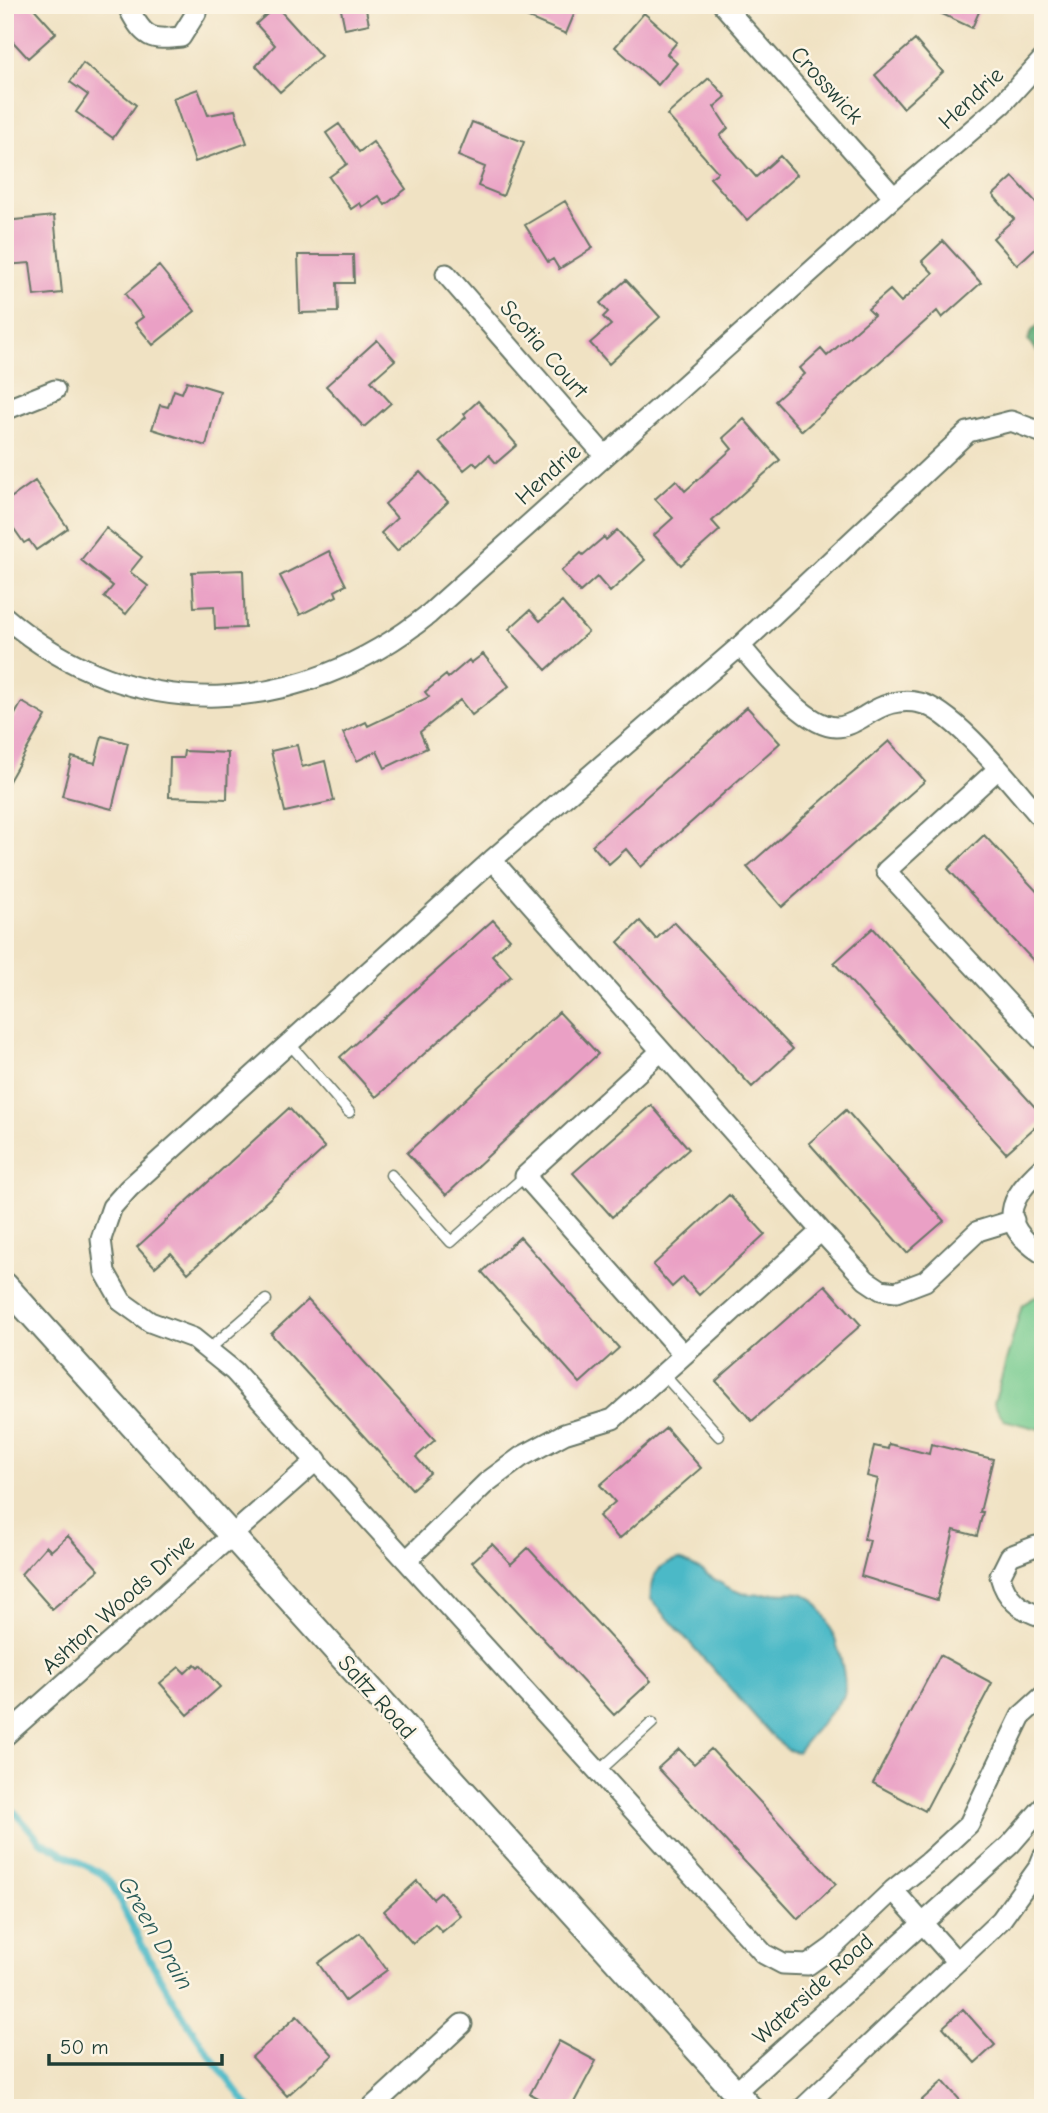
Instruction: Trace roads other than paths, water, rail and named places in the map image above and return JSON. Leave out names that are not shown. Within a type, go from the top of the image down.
[{"type":"street","points":[[131,5],[130,11],[141,31],[158,40],[181,37],[196,13],[196,5]]},
{"type":"street","name":"Crosswick","points":[[723,5],[894,197]]},
{"type":"street","name":"Hendrie","points":[[5,617],[37,643],[86,670],[158,693],[213,698],[257,695],[304,684],[349,667],[407,632],[894,197],[1002,104],[1043,59]]},
{"type":"street","name":"Scotia Court","points":[[446,274],[605,456]]},
{"type":"street","points":[[5,410],[55,390]]},
{"type":"street","points":[[1043,433],[1012,421],[968,432],[740,646],[492,860],[129,1188],[112,1207],[101,1239],[105,1272],[122,1302],[150,1322],[193,1338],[234,1371],[408,1559],[764,1954],[782,1964],[808,1965],[833,1947],[969,1824],[1021,1716],[1043,1696]]},
{"type":"street","points":[[740,646],[814,722],[837,727],[849,725],[891,702],[922,703],[947,716],[1043,820]]},
{"type":"street","points":[[997,770],[886,871],[1043,1041]]},
{"type":"street","points":[[492,860],[866,1280],[881,1290],[896,1292],[925,1281],[978,1231],[1013,1220]]},
{"type":"street","points":[[661,1051],[525,1176],[684,1355]]},
{"type":"street","points":[[1043,1167],[1016,1195],[1013,1202],[1013,1220],[1025,1240],[1043,1254]]},
{"type":"street","points":[[408,1559],[486,1483],[521,1457],[564,1434],[613,1419],[821,1231]]},
{"type":"street","name":"Saltz Road","points":[[5,1285],[743,2100]]},
{"type":"street","name":"Ashton Woods Drive","points":[[5,1736],[317,1460]]},
{"type":"street","points":[[1043,1547],[1036,1546],[1010,1556],[1000,1576],[1005,1593],[1029,1613],[1043,1617]]},
{"type":"street","name":"Waterside Road","points":[[743,2100],[923,1923],[1010,1845],[1043,1808]]},
{"type":"street","points":[[803,2108],[1001,1920],[1040,1867],[1043,1857]]},
{"type":"street","points":[[893,1890],[957,1962]]},
{"type":"street","points":[[371,2108],[462,2024]]},
{"type":"lane","points":[[289,1043],[349,1112]]},
{"type":"lane","points":[[391,1175],[451,1242],[525,1176]]},
{"type":"lane","points":[[208,1350],[266,1300]]},
{"type":"lane","points":[[663,1374],[719,1436]]},
{"type":"lane","points":[[599,1771],[652,1723]]},
{"type":"water","points":[[679,1560],[736,1591],[752,1594],[801,1593],[811,1598],[828,1621],[840,1654],[844,1696],[797,1752],[788,1750],[774,1738],[651,1599],[656,1573],[665,1565]]},
{"type":"waterway","name":"Green Drain","points":[[5,1801],[40,1841],[102,1874],[111,1883],[173,2000],[250,2108]]}]
